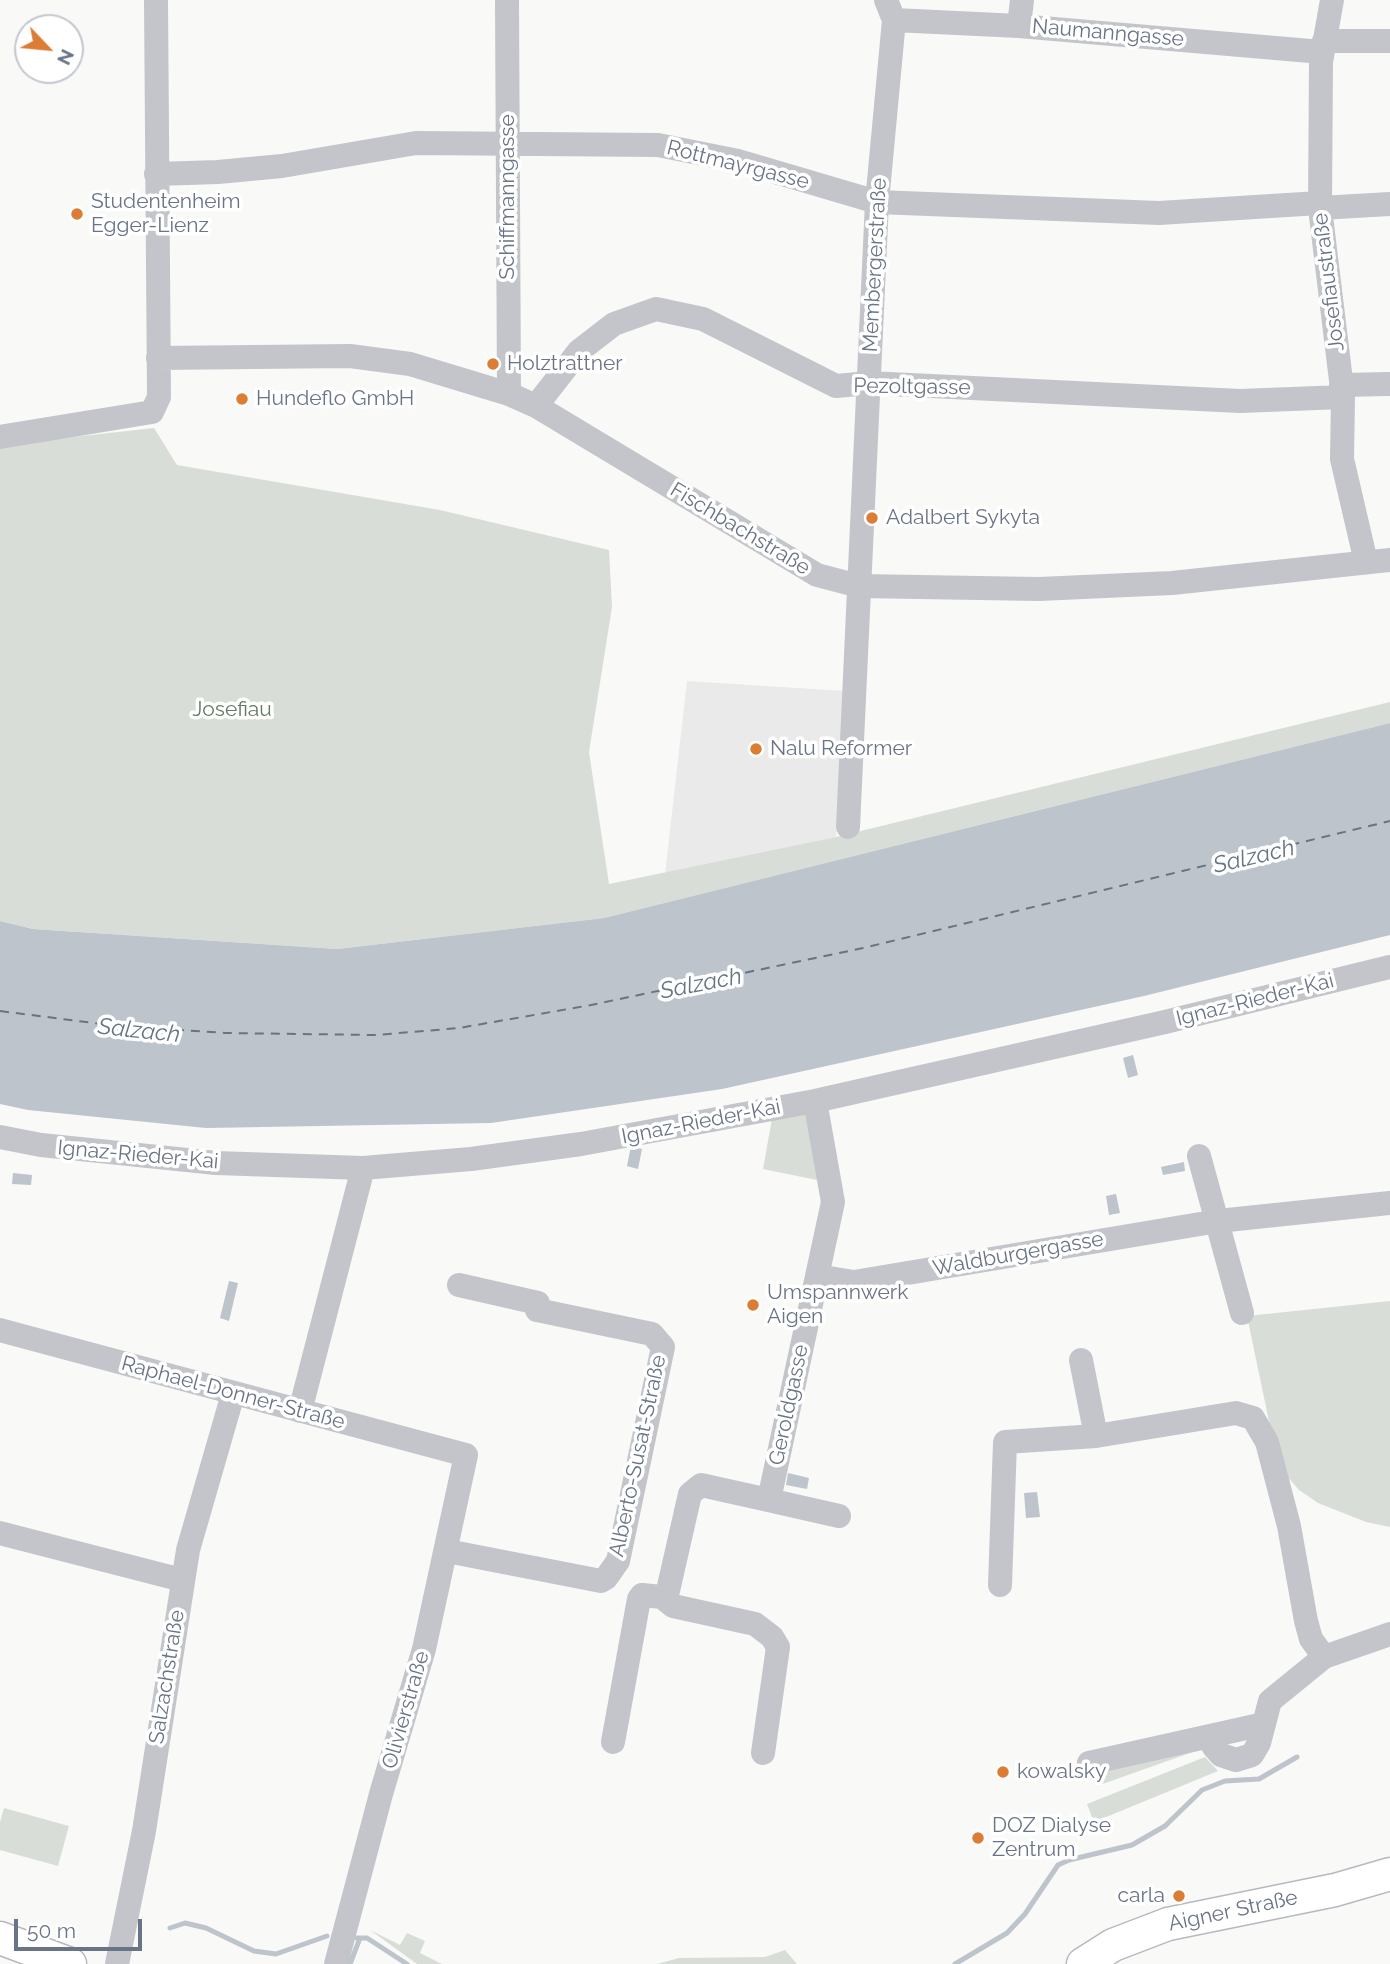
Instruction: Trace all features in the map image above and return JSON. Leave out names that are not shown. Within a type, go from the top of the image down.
[{"type":"main road","name":"Aigner Straße","points":[[1083,1964],[1113,1945],[1168,1924],[1335,1890],[1390,1874]]},
{"type":"main road","points":[[0,1938],[70,1964]]},
{"type":"street","points":[[0,437],[152,412],[159,397],[156,0]]},
{"type":"street","name":"Schiffmanngasse","points":[[507,0],[509,394]]},
{"type":"street","points":[[1019,26],[1022,0]]},
{"type":"street","name":"Josefiaustraße","points":[[1332,0],[1323,46],[1320,205],[1342,391],[1342,459],[1378,561]]},
{"type":"street","name":"Naumanngasse","points":[[890,10],[1019,26],[1323,46],[1390,41]]},
{"type":"street","name":"Membergerstraße","points":[[848,827],[877,202],[890,10]]},
{"type":"street","name":"Rottmayrgasse","points":[[156,174],[282,166],[416,143],[658,145],[737,160],[877,202],[1159,213],[1390,204]]},
{"type":"street","name":"Pezoltgasse","points":[[536,407],[579,351],[614,324],[656,309],[703,319],[836,386],[869,383],[1240,401],[1390,384]]},
{"type":"street","name":"Fischbachstraße","points":[[158,358],[350,356],[410,363],[509,394],[536,407],[817,575],[859,586],[1039,589],[1172,583],[1378,561]]},
{"type":"street","name":"Ignaz-Rieder-Kai","points":[[0,1138],[41,1145],[190,1160],[363,1168],[582,1144],[816,1101],[1164,1023],[1390,967]]},
{"type":"street","name":"Geroldgasse","points":[[764,1499],[770,1495],[833,1202],[816,1101]]},
{"type":"street","points":[[1199,1156],[1219,1221],[1242,1313]]},
{"type":"street","points":[[300,1411],[363,1168]]},
{"type":"street","name":"Waldburgergasse","points":[[817,1276],[854,1283],[1219,1221],[1390,1203]]},
{"type":"street","name":"Alberto-Susat-Straße","points":[[447,1551],[601,1581],[610,1574],[618,1561],[662,1358],[659,1340],[652,1334],[537,1310],[538,1303],[460,1285]]},
{"type":"street","name":"Raphael-Donner-Straße","points":[[0,1330],[466,1454]]},
{"type":"street","points":[[1082,1360],[1096,1436]]},
{"type":"street","name":"Salzachstraße","points":[[117,1964],[144,1832],[182,1580],[196,1514],[233,1394]]},
{"type":"street","points":[[1000,1585],[1005,1442],[1096,1436],[1236,1413],[1253,1418],[1267,1442],[1293,1549],[1306,1621],[1311,1639],[1324,1657]]},
{"type":"street","name":"Olivierstraße","points":[[336,1964],[381,1794],[424,1649],[466,1454]]},
{"type":"street","points":[[651,1597],[667,1595],[687,1501],[695,1489],[706,1486],[839,1517]]},
{"type":"street","points":[[0,1533],[182,1580]]},
{"type":"street","points":[[610,1574],[618,1587],[673,1606],[755,1624],[772,1637],[778,1647],[763,1753]]},
{"type":"street","points":[[613,1742],[651,1597]]},
{"type":"street","points":[[1213,1746],[1222,1755],[1236,1760],[1252,1755],[1259,1743],[1270,1701],[1324,1657],[1390,1634]]},
{"type":"street","points":[[1089,1763],[1264,1724]]},
{"type":"shaded area","points":[[687,681],[845,691],[836,837],[665,874]]},
{"type":"green space","name":"Josefiau","points":[[154,428],[177,465],[440,510],[609,550],[612,607],[589,752],[609,884],[836,837],[1390,702],[1390,723],[604,918],[337,949],[33,929],[0,921],[0,445]]},
{"type":"green space","points":[[806,1110],[822,1181],[763,1169],[773,1113]]},
{"type":"green space","points":[[1390,1301],[1390,1527],[1366,1522],[1318,1503],[1299,1490],[1286,1475],[1276,1455],[1247,1316]]},
{"type":"green space","points":[[1221,1742],[1097,1786],[1091,1767]]},
{"type":"green space","points":[[1205,1757],[1218,1771],[1094,1822],[1087,1804]]},
{"type":"green space","points":[[4,1808],[69,1826],[58,1866],[0,1850],[0,1822]]},
{"type":"green space","points":[[370,1930],[400,1945],[407,1933],[425,1941],[420,1953],[442,1964],[417,1964]]},
{"type":"green space","points":[[785,1950],[797,1964],[657,1964],[679,1958],[765,1957]]},
{"type":"water","name":"Salzach","points":[[1390,723],[1390,935],[1144,996],[722,1089],[491,1123],[206,1128],[28,1110],[0,1104],[0,921],[33,929],[337,949],[604,918]]},
{"type":"water","points":[[1133,1055],[1138,1075],[1128,1078],[1123,1058]]},
{"type":"water","points":[[631,1146],[642,1149],[638,1169],[627,1166]]},
{"type":"water","points":[[1184,1162],[1185,1171],[1163,1175],[1161,1167]]},
{"type":"water","points":[[13,1173],[32,1175],[31,1185],[12,1184]]},
{"type":"water","points":[[1116,1194],[1120,1213],[1109,1215],[1106,1196]]},
{"type":"water","points":[[229,1281],[238,1283],[229,1321],[220,1318]]},
{"type":"water","points":[[788,1473],[809,1478],[807,1489],[786,1485]]},
{"type":"water","points":[[1037,1492],[1040,1517],[1026,1518],[1024,1493]]},
{"type":"waterway","points":[[955,1964],[1007,1933],[1025,1914],[1058,1865],[1132,1845],[1165,1826],[1202,1790],[1225,1781],[1259,1779],[1297,1757]]},
{"type":"waterway","points":[[170,1928],[185,1923],[206,1928],[254,1951],[276,1954],[327,1936]]},
{"type":"waterway","points":[[357,1938],[367,1938],[407,1964]]},
{"type":"waterway","points":[[350,1964],[360,1938]]},
{"type":"ferry route","points":[[0,1011],[109,1025],[225,1033],[376,1035],[459,1028],[591,1005],[863,948],[1390,821]]},
{"type":"place","name":"Studentenheim Egger-Lienz","points":[[77,214]]},
{"type":"place","name":"Holztrattner","points":[[493,364]]},
{"type":"place","name":"Hundeflo GmbH","points":[[242,399]]},
{"type":"place","name":"Adalbert Sykyta","points":[[872,518]]},
{"type":"place","name":"Nalu Reformer","points":[[756,749]]},
{"type":"place","name":"Umspannwerk Aigen","points":[[753,1305]]},
{"type":"place","name":"kowalsky","points":[[1003,1772]]},
{"type":"place","name":"DOZ Dialyse Zentrum","points":[[978,1838]]},
{"type":"place","name":"carla","points":[[1179,1896]]}]
